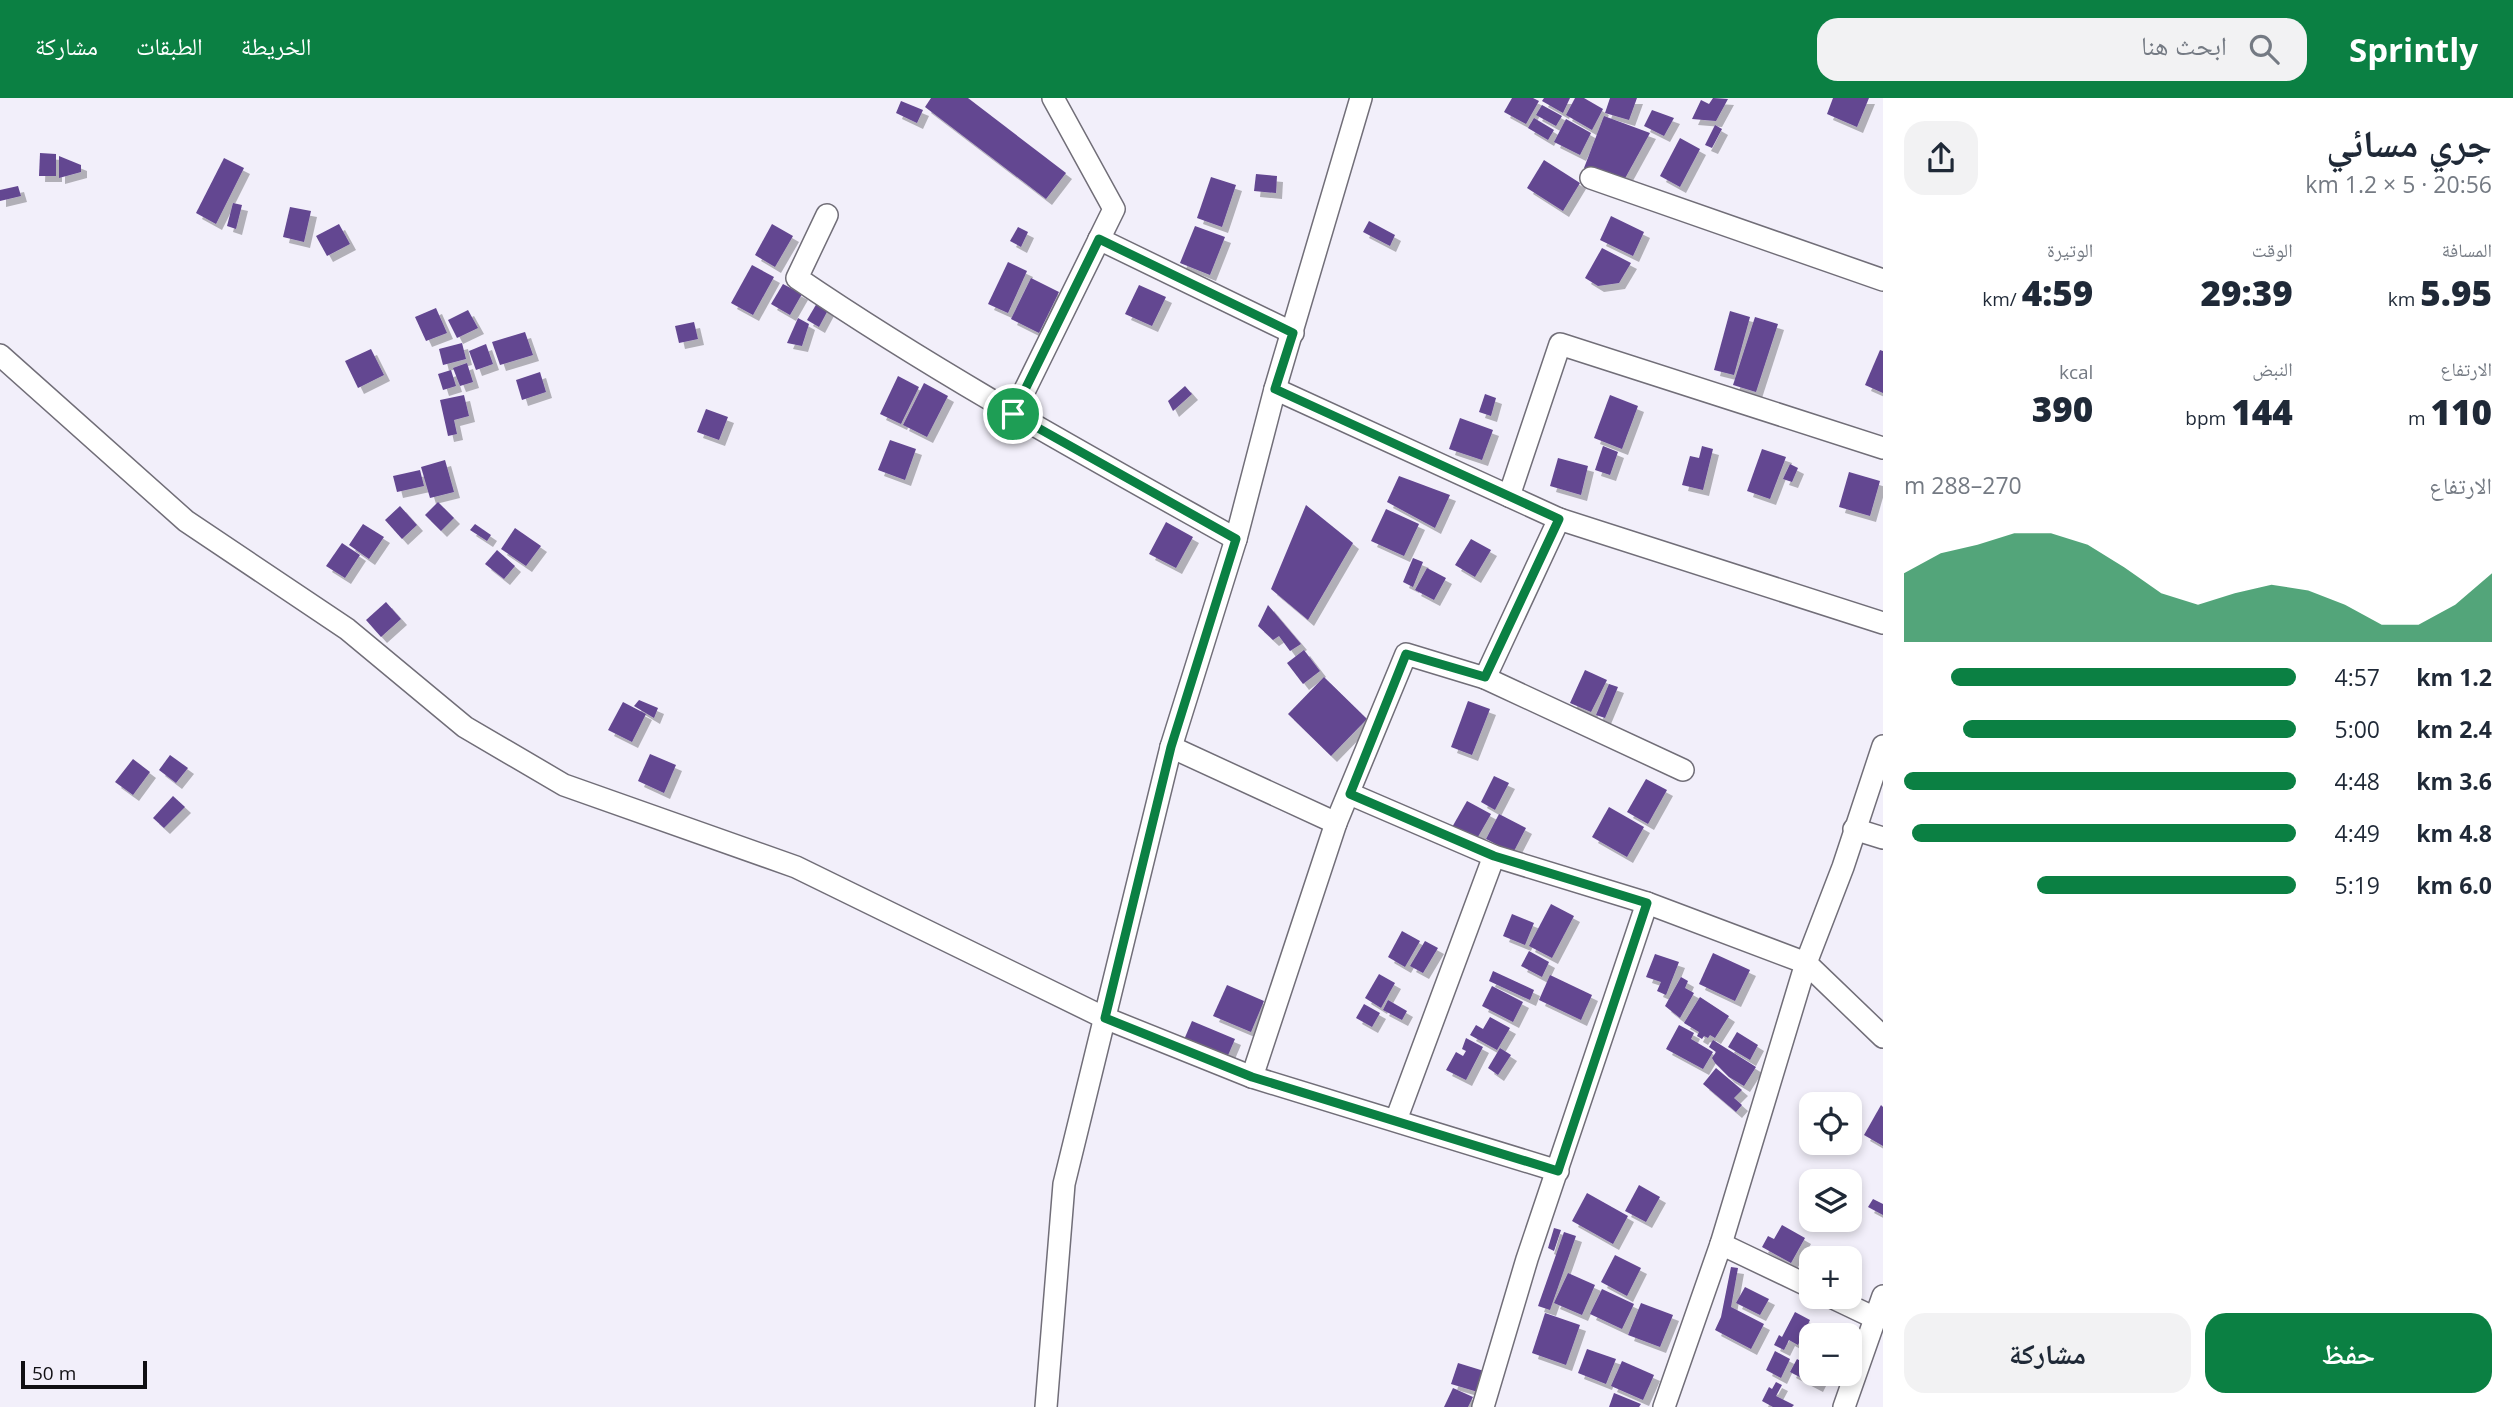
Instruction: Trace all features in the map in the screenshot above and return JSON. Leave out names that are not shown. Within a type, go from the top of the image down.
[{"type":"street","points":[[1013,414],[1114,209],[1053,98]]},
{"type":"street","points":[[1046,1407],[1064,1184],[1171,747],[1236,539],[1275,389],[1361,98]]},
{"type":"street","points":[[1591,178],[1883,280]]},
{"type":"street","points":[[827,215],[797,278],[842,309],[1013,414],[1236,539]]},
{"type":"street","points":[[1099,239],[1293,333]]},
{"type":"street","points":[[1509,496],[1560,344],[1883,448]]},
{"type":"street","points":[[0,355],[186,521],[347,629],[465,727],[564,785],[796,867],[1105,1018],[1252,1077],[1558,1171]]},
{"type":"street","points":[[1275,389],[1559,519],[1883,623]]},
{"type":"street","points":[[1485,677],[1559,519]]},
{"type":"street","points":[[1252,1077],[1336,823],[1406,654],[1485,677],[1683,770]]},
{"type":"street","points":[[1664,1407],[1721,1244],[1806,963],[1843,867],[1883,746]]},
{"type":"street","points":[[1171,747],[1336,823]]},
{"type":"street","points":[[1350,794],[1494,856],[1647,903],[1806,963],[1883,1037]]},
{"type":"street","points":[[1854,829],[1883,838]]},
{"type":"street","points":[[1396,1120],[1494,856]]},
{"type":"street","points":[[1483,1407],[1527,1259],[1647,903]]},
{"type":"street","points":[[1721,1244],[1799,1281]]},
{"type":"street","points":[[1844,1407],[1883,1296]]},
{"type":"street","points":[[1856,1309],[1875,1318]]},
{"type":"building","points":[[931,98],[968,98],[1066,173],[1046,199],[925,107]]},
{"type":"building","points":[[1512,98],[1533,98],[1539,101],[1526,124],[1504,112]]},
{"type":"building","points":[[1544,98],[1570,98],[1563,113],[1542,101]]},
{"type":"building","points":[[1575,98],[1584,98],[1603,109],[1592,130],[1566,115]]},
{"type":"building","points":[[1610,98],[1637,98],[1629,120],[1605,113]]},
{"type":"building","points":[[1713,98],[1728,99],[1716,121],[1692,119],[1701,100],[1709,104]]},
{"type":"building","points":[[1833,98],[1869,98],[1857,127],[1827,114]]},
{"type":"building","points":[[901,101],[923,110],[917,123],[896,113]]},
{"type":"building","points":[[1542,105],[1562,116],[1556,126],[1536,115]]},
{"type":"building","points":[[1652,110],[1674,118],[1664,136],[1644,126]]},
{"type":"building","points":[[1604,116],[1650,133],[1623,182],[1584,168]]},
{"type":"building","points":[[1534,118],[1554,130],[1548,140],[1528,128]]},
{"type":"building","points":[[1566,119],[1591,133],[1580,155],[1554,142]]},
{"type":"building","points":[[1715,125],[1722,129],[1712,148],[1705,145]]},
{"type":"building","points":[[1680,138],[1700,149],[1680,187],[1660,176]]},
{"type":"building","points":[[40,153],[56,154],[56,176],[39,176]]},
{"type":"building","points":[[59,156],[81,165],[81,172],[59,178]]},
{"type":"building","points":[[224,158],[244,168],[216,224],[196,213]]},
{"type":"building","points":[[1544,160],[1580,183],[1563,211],[1527,188]]},
{"type":"building","points":[[1256,174],[1277,176],[1276,193],[1254,191]]},
{"type":"building","points":[[1211,177],[1236,185],[1222,227],[1197,218]]},
{"type":"building","points":[[18,186],[21,196],[0,201],[0,190]]},
{"type":"building","points":[[233,203],[242,205],[236,229],[227,226]]},
{"type":"building","points":[[290,207],[311,211],[304,242],[283,237]]},
{"type":"building","points":[[1611,216],[1644,232],[1633,256],[1600,240]]},
{"type":"building","points":[[1369,221],[1395,235],[1390,246],[1363,232]]},
{"type":"building","points":[[339,224],[350,244],[327,256],[316,236]]},
{"type":"building","points":[[772,224],[793,236],[775,267],[755,255]]},
{"type":"building","points":[[1195,226],[1225,237],[1210,275],[1180,263]]},
{"type":"building","points":[[1018,227],[1028,232],[1021,247],[1010,241]]},
{"type":"building","points":[[1602,248],[1631,263],[1619,283],[1598,286],[1585,278]]},
{"type":"building","points":[[1008,262],[1027,271],[1008,313],[988,304]]},
{"type":"building","points":[[752,265],[774,277],[753,315],[731,303]]},
{"type":"building","points":[[1031,278],[1059,292],[1039,333],[1011,319]]},
{"type":"building","points":[[783,284],[802,294],[790,315],[771,304]]},
{"type":"building","points":[[1139,285],[1166,297],[1152,326],[1125,314]]},
{"type":"building","points":[[817,303],[828,310],[819,327],[807,320]]},
{"type":"building","points":[[436,308],[447,333],[426,341],[415,317]]},
{"type":"building","points":[[468,310],[478,328],[457,338],[448,320]]},
{"type":"building","points":[[1730,311],[1750,317],[1734,375],[1714,370]]},
{"type":"building","points":[[1755,317],[1778,324],[1756,392],[1733,385]]},
{"type":"building","points":[[798,318],[809,324],[802,346],[787,343]]},
{"type":"building","points":[[694,322],[698,339],[679,343],[675,326]]},
{"type":"building","points":[[525,332],[533,355],[500,365],[492,342]]},
{"type":"building","points":[[462,343],[466,359],[443,365],[439,349]]},
{"type":"building","points":[[486,344],[493,364],[476,370],[469,351]]},
{"type":"building","points":[[371,349],[384,375],[358,388],[345,361]]},
{"type":"building","points":[[1880,350],[1883,351],[1883,393],[1865,385]]},
{"type":"building","points":[[467,363],[473,382],[460,386],[453,368]]},
{"type":"building","points":[[451,370],[456,386],[443,390],[438,374]]},
{"type":"building","points":[[540,372],[546,392],[522,400],[516,380]]},
{"type":"building","points":[[898,376],[919,387],[901,424],[880,414]]},
{"type":"building","points":[[924,383],[948,396],[927,437],[903,425]]},
{"type":"building","points":[[1185,386],[1192,394],[1173,411],[1168,401]]},
{"type":"building","points":[[1485,394],[1496,398],[1491,416],[1479,412]]},
{"type":"building","points":[[464,395],[469,416],[454,420],[457,434],[448,436],[440,400]]},
{"type":"building","points":[[1610,395],[1638,406],[1622,449],[1594,438]]},
{"type":"building","points":[[706,409],[728,417],[719,440],[697,432]]},
{"type":"building","points":[[1460,418],[1493,430],[1482,460],[1449,449]]},
{"type":"building","points":[[890,440],[916,449],[905,480],[878,470]]},
{"type":"building","points":[[1603,446],[1618,452],[1610,475],[1595,470]]},
{"type":"building","points":[[1702,446],[1713,449],[1703,490],[1682,485],[1690,456],[1699,458]]},
{"type":"building","points":[[1762,449],[1786,457],[1770,499],[1747,491]]},
{"type":"building","points":[[1558,458],[1588,466],[1581,495],[1550,486]]},
{"type":"building","points":[[445,460],[454,492],[430,498],[421,467]]},
{"type":"building","points":[[1790,464],[1798,468],[1792,482],[1783,479]]},
{"type":"building","points":[[420,470],[424,486],[397,492],[393,476]]},
{"type":"building","points":[[1849,472],[1880,481],[1870,516],[1839,507]]},
{"type":"building","points":[[1399,476],[1450,495],[1435,528],[1387,502]]},
{"type":"building","points":[[438,502],[454,518],[441,531],[425,515]]},
{"type":"building","points":[[1306,505],[1353,543],[1308,620],[1271,589]]},
{"type":"building","points":[[400,506],[417,525],[402,539],[385,520]]},
{"type":"building","points":[[1386,509],[1419,524],[1404,556],[1371,541]]},
{"type":"building","points":[[1166,522],[1193,537],[1176,568],[1149,554]]},
{"type":"building","points":[[363,524],[384,537],[369,559],[349,545]]},
{"type":"building","points":[[475,524],[491,535],[487,541],[470,530]]},
{"type":"building","points":[[515,528],[541,546],[526,566],[501,549]]},
{"type":"building","points":[[1471,539],[1491,550],[1475,577],[1455,565]]},
{"type":"building","points":[[342,543],[360,555],[345,578],[326,566]]},
{"type":"building","points":[[497,550],[515,566],[504,579],[485,564]]},
{"type":"building","points":[[1413,558],[1423,562],[1413,587],[1403,582]]},
{"type":"building","points":[[1427,568],[1446,578],[1434,600],[1415,590]]},
{"type":"building","points":[[386,602],[401,619],[381,637],[366,620]]},
{"type":"building","points":[[1268,605],[1301,644],[1290,651],[1279,636],[1273,640],[1258,626]]},
{"type":"building","points":[[1304,650],[1320,671],[1303,684],[1287,663]]},
{"type":"building","points":[[1585,670],[1607,680],[1591,712],[1570,703]]},
{"type":"building","points":[[1324,677],[1367,719],[1331,756],[1288,714]]},
{"type":"building","points":[[1609,684],[1618,687],[1605,718],[1596,715]]},
{"type":"building","points":[[639,700],[658,708],[654,718],[634,706]]},
{"type":"building","points":[[1468,701],[1490,709],[1472,755],[1451,747]]},
{"type":"building","points":[[623,702],[646,714],[632,742],[608,730]]},
{"type":"building","points":[[650,754],[676,765],[664,793],[638,781]]},
{"type":"building","points":[[170,755],[188,768],[176,783],[159,770]]},
{"type":"building","points":[[133,759],[150,772],[133,795],[115,782]]},
{"type":"building","points":[[1494,776],[1509,783],[1495,810],[1481,802]]},
{"type":"building","points":[[1646,779],[1667,790],[1648,824],[1627,812]]},
{"type":"building","points":[[173,796],[185,807],[164,828],[153,818]]},
{"type":"building","points":[[1467,801],[1491,814],[1475,842],[1451,829]]},
{"type":"building","points":[[1609,807],[1644,827],[1627,857],[1592,837]]},
{"type":"building","points":[[1499,814],[1526,828],[1513,853],[1486,839]]},
{"type":"building","points":[[1551,904],[1574,916],[1552,958],[1529,946]]},
{"type":"building","points":[[1512,914],[1534,923],[1525,945],[1503,936]]},
{"type":"building","points":[[1402,931],[1420,941],[1405,967],[1388,957]]},
{"type":"building","points":[[1425,941],[1438,948],[1423,973],[1410,966]]},
{"type":"building","points":[[1529,951],[1549,962],[1542,977],[1521,966]]},
{"type":"building","points":[[1713,953],[1750,970],[1735,1001],[1699,984]]},
{"type":"building","points":[[1655,954],[1679,962],[1666,995],[1657,991],[1661,982],[1646,977]]},
{"type":"building","points":[[1493,971],[1534,990],[1530,1000],[1489,981]]},
{"type":"building","points":[[1379,974],[1395,983],[1381,1008],[1365,998]]},
{"type":"building","points":[[1550,975],[1592,995],[1581,1020],[1539,1000]]},
{"type":"building","points":[[1681,977],[1688,981],[1685,988],[1694,993],[1680,1018],[1665,1006]]},
{"type":"building","points":[[1227,985],[1264,1001],[1251,1032],[1213,1016]]},
{"type":"building","points":[[1492,986],[1523,1002],[1513,1022],[1482,1006]]},
{"type":"building","points":[[1700,997],[1729,1016],[1715,1038],[1710,1035],[1702,1039],[1697,1036],[1699,1032],[1684,1023]]},
{"type":"building","points":[[1388,1000],[1407,1011],[1402,1020],[1383,1010]]},
{"type":"building","points":[[1364,1004],[1380,1013],[1372,1027],[1356,1018]]},
{"type":"building","points":[[1490,1017],[1510,1028],[1497,1050],[1470,1035],[1476,1025],[1483,1029]]},
{"type":"building","points":[[1192,1021],[1235,1039],[1223,1067],[1180,1049]]},
{"type":"building","points":[[1679,1025],[1694,1033],[1691,1039],[1713,1052],[1703,1069],[1666,1049]]},
{"type":"building","points":[[1737,1032],[1758,1045],[1750,1060],[1728,1047]]},
{"type":"building","points":[[1466,1038],[1483,1047],[1466,1080],[1446,1070],[1456,1052],[1463,1056],[1466,1051],[1462,1049]]},
{"type":"building","points":[[1713,1040],[1756,1067],[1744,1086],[1729,1077],[1715,1063],[1712,1058],[1716,1052],[1709,1047]]},
{"type":"building","points":[[1500,1048],[1511,1055],[1498,1075],[1488,1068]]},
{"type":"building","points":[[1716,1068],[1742,1090],[1734,1098],[1742,1105],[1736,1112],[1703,1084]]},
{"type":"building","points":[[1881,1105],[1883,1107],[1883,1146],[1864,1135]]},
{"type":"building","points":[[1639,1185],[1660,1197],[1646,1222],[1625,1211]]},
{"type":"building","points":[[1587,1193],[1628,1216],[1613,1244],[1572,1221]]},
{"type":"building","points":[[1873,1199],[1883,1204],[1883,1215],[1868,1207]]},
{"type":"building","points":[[1782,1225],[1805,1238],[1791,1263],[1762,1247],[1768,1236],[1774,1239]]},
{"type":"building","points":[[1554,1228],[1561,1230],[1554,1251],[1548,1248]]},
{"type":"building","points":[[1564,1232],[1576,1236],[1550,1310],[1538,1306]]},
{"type":"building","points":[[1615,1255],[1641,1268],[1627,1296],[1601,1282]]},
{"type":"building","points":[[1731,1267],[1738,1268],[1731,1307],[1764,1324],[1751,1349],[1715,1330],[1721,1317]]},
{"type":"building","points":[[1568,1273],[1595,1285],[1582,1315],[1554,1303]]},
{"type":"building","points":[[1745,1287],[1769,1299],[1760,1315],[1736,1303]]},
{"type":"building","points":[[1602,1289],[1634,1304],[1622,1329],[1590,1314]]},
{"type":"building","points":[[1641,1303],[1673,1315],[1660,1347],[1628,1335]]},
{"type":"building","points":[[1795,1312],[1810,1320],[1809,1323],[1799,1323],[1798,1345],[1789,1340],[1784,1350],[1774,1345],[1779,1335],[1782,1337]]},
{"type":"building","points":[[1545,1313],[1580,1325],[1566,1365],[1532,1353]]},
{"type":"building","points":[[1587,1349],[1616,1359],[1606,1384],[1578,1373]]},
{"type":"building","points":[[1775,1351],[1790,1359],[1781,1378],[1766,1370]]},
{"type":"building","points":[[1797,1359],[1799,1360],[1799,1377],[1790,1372]]},
{"type":"building","points":[[1622,1361],[1654,1375],[1643,1400],[1611,1386]]},
{"type":"building","points":[[1458,1363],[1484,1371],[1478,1392],[1451,1384]]},
{"type":"building","points":[[1776,1382],[1782,1385],[1776,1396],[1794,1405],[1792,1407],[1773,1407],[1762,1401],[1769,1387],[1772,1389]]},
{"type":"building","points":[[1453,1388],[1473,1397],[1468,1407],[1444,1407]]},
{"type":"building","points":[[1614,1393],[1641,1404],[1639,1407],[1609,1407]]},
{"type":"route","points":[[1099,239],[1293,333],[1275,389],[1559,519],[1485,677],[1406,654],[1350,794],[1494,856],[1647,903],[1558,1171],[1252,1077],[1105,1018],[1171,747],[1236,539],[1013,414],[1099,239]]}]
